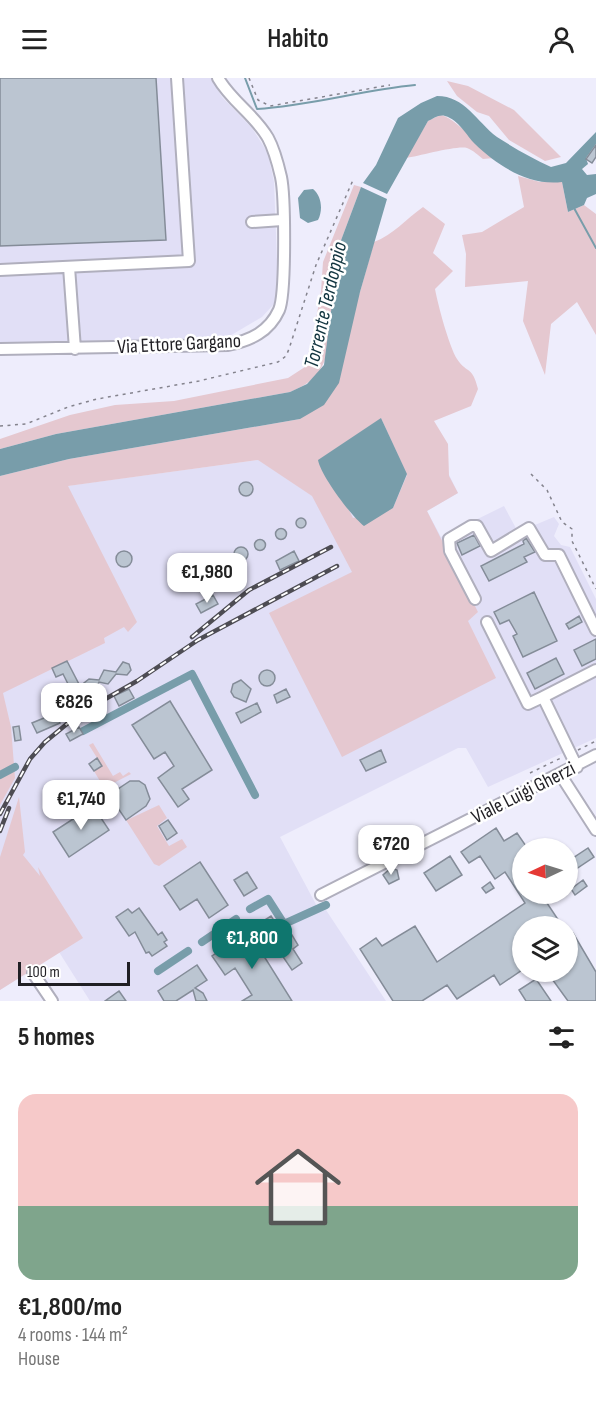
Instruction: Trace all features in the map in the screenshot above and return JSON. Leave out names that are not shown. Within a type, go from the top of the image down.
[{"type":"street","points":[[0,270],[189,261],[177,78]]},
{"type":"street","name":"Via Ettore Gargano","points":[[0,350],[228,345],[261,334],[279,309],[284,285],[281,179],[271,144],[259,125],[231,98],[218,78]]},
{"type":"street","points":[[252,222],[282,220]]},
{"type":"street","points":[[69,267],[75,349]]},
{"type":"street","name":"Via Ettore Gargano","points":[[0,356],[28,350]]},
{"type":"street","points":[[475,599],[450,551],[449,539],[471,526],[477,526],[491,551],[529,528],[544,555],[559,555],[596,630]]},
{"type":"street","points":[[487,622],[528,704],[596,670]]},
{"type":"street","points":[[543,697],[577,766]]},
{"type":"street","name":"Viale Luigi Gherzi","points":[[321,896],[596,755]]},
{"type":"street","points":[[560,774],[596,830]]},
{"type":"street","points":[[33,973],[52,1001]]},
{"type":"path","points":[[249,78],[258,100],[270,106],[390,85]]},
{"type":"path","points":[[531,474],[547,490],[562,522],[572,529],[572,541],[596,589]]},
{"type":"shaded area","points":[[0,78],[211,78],[222,97],[252,128],[268,153],[274,182],[278,286],[274,304],[262,317],[228,337],[0,344]]},
{"type":"shaded area","points":[[447,81],[468,86],[514,110],[561,157],[545,161],[509,140],[489,116],[477,112],[457,96]]},
{"type":"shaded area","points":[[437,96],[455,100],[470,110],[497,137],[551,167],[566,163],[596,132],[596,144],[586,158],[588,164],[582,169],[587,175],[596,174],[596,194],[587,198],[584,205],[568,212],[562,182],[526,178],[504,167],[475,144],[454,121],[443,116],[428,121],[387,194],[363,183],[376,165],[398,118]]},
{"type":"shaded area","points":[[440,115],[460,126],[494,158],[483,159],[471,150],[462,147],[406,158],[428,121]]},
{"type":"shaded area","points":[[518,176],[540,182],[562,182],[568,212],[584,205],[596,214],[596,335],[577,302],[551,324],[545,375],[523,321],[528,281],[465,287],[466,254],[462,235],[482,232],[524,207]]},
{"type":"shaded area","points":[[354,185],[361,187],[340,243],[328,350],[323,365],[310,381],[290,392],[56,434],[0,449],[0,439],[70,415],[115,405],[174,401],[288,378],[308,365],[321,291],[323,262]]},
{"type":"shaded area","points":[[361,187],[387,199],[360,292],[339,383],[324,405],[300,419],[69,459],[0,476],[0,449],[56,434],[290,392],[307,384],[324,365],[340,243]]},
{"type":"shaded area","points":[[313,189],[320,200],[321,212],[318,220],[308,223],[300,218],[298,198],[304,190]]},
{"type":"shaded area","points":[[423,207],[445,224],[433,253],[453,271],[435,289],[454,353],[461,364],[472,373],[478,389],[471,406],[434,421],[448,444],[449,476],[458,493],[427,511],[478,612],[468,621],[496,678],[342,757],[269,613],[352,572],[312,496],[258,460],[68,486],[137,622],[128,632],[124,627],[104,638],[105,643],[3,693],[11,727],[15,778],[0,805],[0,476],[69,459],[300,419],[360,292],[374,242],[393,231]],"holes":[[[381,418],[407,475],[393,508],[353,518],[346,504]]]},
{"type":"shaded area","points":[[406,387],[458,493],[427,511],[441,537],[504,506],[518,532],[554,517],[559,524],[554,536],[561,545],[570,547],[596,599],[596,738],[488,787],[466,748],[458,748],[280,837],[320,912],[326,910],[386,1001],[90,1001],[59,952],[0,990],[0,500],[15,493],[258,460]]},
{"type":"shaded area","points":[[381,418],[407,474],[393,508],[364,526],[338,496],[318,460]]},
{"type":"shaded area","points":[[93,743],[113,776],[120,772],[123,776],[129,772],[131,774],[104,788],[94,771],[102,766],[89,745]]},
{"type":"shaded area","points":[[110,795],[127,820],[159,805],[167,818],[157,826],[169,846],[182,839],[187,847],[159,866],[154,864]]},
{"type":"shaded area","points":[[19,797],[25,852],[23,855],[40,876],[38,867],[83,938],[0,990],[0,857]]},
{"type":"building","points":[[0,78],[156,78],[166,240],[0,246]]},
{"type":"building","points":[[596,145],[596,157],[592,163],[586,159]]},
{"type":"building","points":[[243,482],[249,482],[253,489],[249,496],[243,496],[239,492],[239,486]]},
{"type":"building","points":[[301,518],[305,519],[305,527],[301,528],[297,527],[296,523],[297,519]]},
{"type":"building","points":[[281,529],[285,530],[285,538],[281,539],[277,538],[276,534],[277,530]]},
{"type":"building","points":[[474,535],[480,546],[462,555],[457,543]]},
{"type":"building","points":[[526,538],[535,552],[524,557],[527,562],[489,581],[481,566],[524,544],[523,541]]},
{"type":"building","points":[[260,540],[264,541],[264,549],[260,550],[256,549],[255,545],[256,541]]},
{"type":"building","points":[[241,547],[246,549],[248,554],[246,559],[241,561],[236,559],[234,554],[236,549]]},
{"type":"building","points":[[124,551],[130,553],[132,559],[130,565],[124,567],[118,565],[116,559],[118,553]]},
{"type":"building","points":[[294,551],[299,561],[280,570],[276,561]]},
{"type":"building","points":[[534,592],[557,641],[523,657],[513,636],[517,634],[509,620],[500,624],[494,612]]},
{"type":"building","points":[[213,595],[218,604],[201,613],[196,604]]},
{"type":"building","points":[[579,616],[582,622],[569,629],[566,624]]},
{"type":"building","points":[[596,639],[596,659],[582,666],[574,650]]},
{"type":"building","points":[[556,658],[564,674],[535,689],[527,673]]},
{"type":"building","points":[[67,661],[80,686],[89,679],[99,680],[104,670],[116,672],[123,662],[129,664],[131,670],[127,675],[116,674],[108,684],[99,682],[94,691],[81,689],[87,700],[77,705],[73,697],[67,700],[63,691],[70,688],[63,674],[56,677],[52,668]]},
{"type":"building","points":[[267,670],[275,678],[267,686],[259,678]]},
{"type":"building","points":[[241,680],[251,689],[246,702],[234,697],[231,692],[233,684]]},
{"type":"building","points":[[129,689],[134,698],[119,706],[114,696]]},
{"type":"building","points":[[286,689],[290,697],[277,703],[274,695]]},
{"type":"building","points":[[170,701],[212,770],[182,789],[189,799],[178,807],[158,778],[174,766],[165,752],[154,759],[132,725]]},
{"type":"building","points":[[257,703],[261,712],[241,723],[236,713]]},
{"type":"building","points":[[56,713],[60,723],[37,733],[32,723]]},
{"type":"building","points":[[19,726],[21,740],[15,741],[13,727]]},
{"type":"building","points":[[79,727],[83,734],[70,741],[66,734]]},
{"type":"building","points":[[381,750],[386,762],[366,771],[360,760]]},
{"type":"building","points":[[97,758],[102,766],[94,771],[89,764]]},
{"type":"building","points":[[130,781],[139,781],[145,785],[150,799],[146,806],[126,820],[109,795]]},
{"type":"building","points":[[93,806],[109,830],[69,857],[53,832]]},
{"type":"building","points":[[168,820],[177,833],[167,840],[159,826]]},
{"type":"building","points":[[496,828],[504,841],[517,833],[520,838],[512,838],[512,883],[505,872],[495,879],[480,856],[469,863],[461,852]]},
{"type":"building","points":[[588,848],[594,857],[578,868],[578,855]]},
{"type":"building","points":[[450,856],[462,875],[436,891],[424,873]]},
{"type":"building","points":[[200,862],[228,905],[209,918],[197,899],[180,910],[164,886]]},
{"type":"building","points":[[391,868],[397,870],[399,879],[389,884],[383,875]]},
{"type":"building","points":[[247,872],[257,888],[244,896],[234,880]]},
{"type":"building","points":[[583,880],[587,886],[578,893],[578,884]]},
{"type":"building","points":[[490,882],[494,888],[486,893],[482,888]]},
{"type":"building","points":[[524,904],[548,904],[556,916],[512,916],[512,977],[500,985],[494,975],[457,999],[447,985],[422,1001],[393,1001],[360,949],[376,938],[382,946],[415,926],[437,962]]},
{"type":"building","points":[[139,908],[158,935],[162,932],[167,940],[164,942],[167,946],[152,956],[149,952],[146,953],[135,932],[129,936],[116,917],[128,909],[132,913]]},
{"type":"building","points":[[271,916],[286,939],[292,935],[298,945],[293,949],[302,963],[292,970],[260,923]]},
{"type":"building","points":[[248,932],[292,1001],[242,1001],[252,995],[235,968],[225,975],[212,956]]},
{"type":"building","points":[[578,941],[596,972],[596,1001],[568,1001],[554,982],[578,982]]},
{"type":"building","points":[[197,965],[207,980],[195,988],[203,993],[207,1001],[196,1001],[193,990],[176,1001],[164,1001],[158,991]]},
{"type":"building","points":[[531,982],[538,982],[551,1001],[526,1001],[519,990]]},
{"type":"building","points":[[119,991],[126,1001],[105,1001]]},
{"type":"waterway","points":[[245,78],[257,109],[297,105],[415,85]]},
{"type":"waterway","points":[[574,208],[596,248]]},
{"type":"waterway","points":[[83,731],[192,674],[255,795]]},
{"type":"waterway","points":[[0,775],[15,767]]},
{"type":"waterway","points":[[250,909],[268,899],[284,924],[326,905]]},
{"type":"waterway","points":[[202,942],[236,919]]},
{"type":"waterway","points":[[158,971],[188,951]]},
{"type":"railway","points":[[192,637],[249,590],[331,547]]},
{"type":"railway","points":[[0,814],[30,759],[45,742],[79,714],[137,681],[198,640],[337,566]]},
{"type":"railway","points":[[0,831],[9,808]]},
{"type":"water label","name":"Torrente Terdoppio","points":[[325,305]]}]
